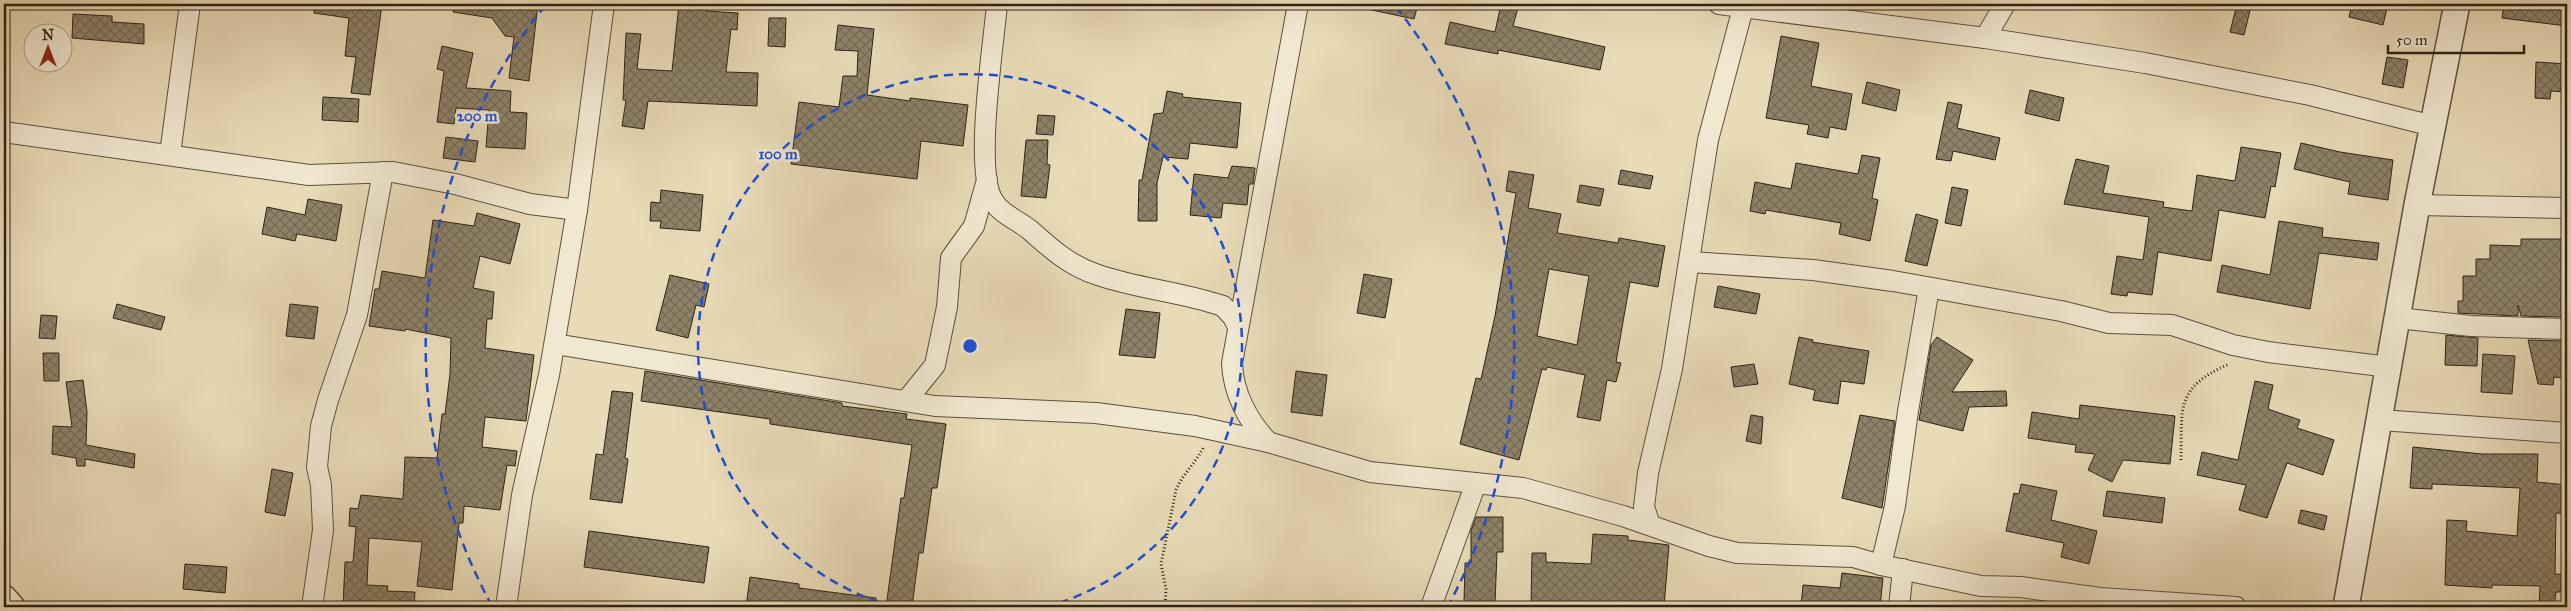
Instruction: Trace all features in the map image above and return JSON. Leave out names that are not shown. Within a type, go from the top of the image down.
[{"type":"street","points":[[170,154],[190,4]]},
{"type":"street","points":[[506,607],[522,495],[555,344],[578,210],[604,4]]},
{"type":"street","points":[[997,4],[984,152],[987,180],[994,202],[1057,254],[1075,266],[1132,285],[1223,306],[1233,316],[1238,327]]},
{"type":"street","points":[[1268,442],[1252,425],[1232,375],[1238,327],[1298,4]]},
{"type":"street","points":[[1719,4],[1744,5],[1985,38],[2145,63],[2310,95],[2433,126]]},
{"type":"street","points":[[1985,38],[2005,4]]},
{"type":"street","points":[[2346,607],[2417,205],[2457,4]]},
{"type":"street","points":[[1650,524],[1644,507],[1648,473],[1672,369],[1708,140],[1744,5]]},
{"type":"street","points":[[4,132],[309,175],[383,172],[455,184],[530,204],[578,210]]},
{"type":"street","points":[[312,607],[323,530],[322,494],[317,467],[321,426],[357,315],[383,172]]},
{"type":"street","points":[[906,401],[935,365],[947,307],[951,258],[974,226],[987,180]]},
{"type":"street","points":[[2417,205],[2567,208]]},
{"type":"street","points":[[1690,262],[1813,270],[2061,311],[2109,324],[2172,325],[2233,344],[2268,352],[2389,366]]},
{"type":"street","points":[[1881,566],[1895,506],[1908,411],[1930,288]]},
{"type":"street","points":[[2398,318],[2471,326],[2567,329]]},
{"type":"street","points":[[555,344],[952,408],[1132,416],[1208,428],[1268,442],[1370,472],[1523,488],[1650,524],[1709,546],[1736,553],[1853,557],[1881,566],[1903,569],[1957,582],[2021,587],[2100,603],[2236,607]]},
{"type":"street","points":[[2380,420],[2567,433]]},
{"type":"street","points":[[1431,607],[1476,483]]},
{"type":"street","points":[[1899,607],[1903,569]]},
{"type":"street","points":[[4,598],[12,607]]},
{"type":"path","points":[[2181,460],[2183,404],[2191,387],[2205,376],[2235,362]]},
{"type":"path","points":[[1165,607],[1166,589],[1161,564],[1176,490],[1180,479],[1203,448],[1208,428]]},
{"type":"building","points":[[315,4],[382,4],[370,95],[351,93],[356,57],[345,56],[349,18],[314,13]]},
{"type":"building","points":[[454,4],[538,4],[529,81],[509,78],[514,37],[505,36],[492,18],[453,12]]},
{"type":"building","points":[[679,4],[707,4],[706,11],[738,13],[737,30],[731,29],[726,72],[758,73],[757,106],[648,101],[644,129],[622,126],[626,100],[623,100],[626,33],[641,34],[637,69],[672,71]]},
{"type":"building","points":[[1373,4],[1418,4],[1414,19],[1372,10]]},
{"type":"building","points":[[1501,4],[1519,4],[1513,26],[1605,47],[1600,70],[1498,50],[1498,54],[1445,44],[1450,22],[1495,32]]},
{"type":"building","points":[[2237,4],[2251,6],[2244,35],[2230,32]]},
{"type":"building","points":[[2352,4],[2388,4],[2383,25],[2349,17]]},
{"type":"building","points":[[2504,4],[2567,5],[2567,26],[2502,18]]},
{"type":"building","points":[[73,14],[112,16],[112,22],[144,24],[144,44],[72,38]]},
{"type":"building","points":[[769,18],[786,18],[785,47],[768,46]]},
{"type":"building","points":[[838,25],[874,29],[867,95],[910,101],[910,98],[968,105],[963,146],[921,141],[917,179],[791,164],[799,102],[839,107],[843,76],[857,76],[858,51],[835,50]]},
{"type":"building","points":[[1781,36],[1819,43],[1811,86],[1852,94],[1846,130],[1830,127],[1828,138],[1807,134],[1809,125],[1766,118]]},
{"type":"building","points":[[442,46],[473,53],[466,88],[511,91],[510,112],[527,113],[525,149],[486,147],[489,110],[456,108],[454,124],[437,122],[444,71],[437,69]]},
{"type":"building","points":[[2387,57],[2408,60],[2403,88],[2382,84]]},
{"type":"building","points":[[2536,62],[2567,64],[2566,92],[2551,91],[2550,99],[2535,98]]},
{"type":"building","points":[[1867,82],[1900,90],[1896,111],[1862,103]]},
{"type":"building","points":[[2030,90],[2064,98],[2059,121],[2025,113]]},
{"type":"building","points":[[1167,91],[1183,94],[1182,97],[1241,103],[1237,148],[1190,143],[1188,159],[1163,157],[1157,183],[1157,221],[1138,221],[1139,180],[1142,180],[1154,114],[1163,113]]},
{"type":"building","points":[[323,97],[359,99],[358,122],[322,120]]},
{"type":"building","points":[[1948,102],[1962,105],[1957,128],[2000,138],[1995,160],[1953,151],[1951,161],[1936,159]]},
{"type":"building","points":[[1038,115],[1055,116],[1053,135],[1036,134]]},
{"type":"building","points":[[446,137],[478,141],[475,162],[443,158]]},
{"type":"building","points":[[1026,140],[1048,140],[1047,164],[1050,165],[1046,198],[1021,196]]},
{"type":"building","points":[[2301,143],[2340,152],[2393,160],[2388,200],[2348,194],[2350,182],[2294,169]]},
{"type":"building","points":[[2241,147],[2281,153],[2275,187],[2271,186],[2265,218],[2219,210],[2211,261],[2158,252],[2152,295],[2128,292],[2127,296],[2111,294],[2117,256],[2143,260],[2149,217],[2064,204],[2076,159],[2109,166],[2103,193],[2164,202],[2163,207],[2192,211],[2197,175],[2235,181]]},
{"type":"building","points":[[1862,155],[1880,158],[1872,198],[1878,200],[1870,241],[1839,234],[1841,223],[1766,210],[1765,214],[1750,211],[1755,182],[1791,189],[1796,163],[1858,174]]},
{"type":"building","points":[[1232,166],[1255,168],[1253,184],[1249,184],[1247,205],[1223,203],[1221,218],[1190,215],[1194,174],[1228,178]]},
{"type":"building","points":[[1621,170],[1653,176],[1650,189],[1618,184]]},
{"type":"building","points":[[1509,171],[1534,175],[1528,208],[1561,214],[1557,233],[1618,243],[1619,238],[1665,246],[1658,287],[1630,282],[1616,362],[1621,363],[1616,382],[1607,380],[1600,421],[1577,417],[1585,375],[1547,367],[1546,370],[1542,369],[1519,460],[1460,444],[1476,378],[1481,379],[1495,316],[1516,193],[1506,191]],"holes":[[[1549,269],[1589,276],[1577,345],[1537,336]]]},
{"type":"building","points":[[1580,185],[1604,189],[1600,206],[1577,202]]},
{"type":"building","points":[[1952,187],[1968,190],[1961,226],[1945,223]]},
{"type":"building","points":[[661,190],[703,195],[700,231],[660,228],[661,221],[650,221],[651,202],[660,203]]},
{"type":"building","points":[[308,199],[342,205],[336,241],[297,234],[295,241],[262,234],[267,207],[305,215]]},
{"type":"building","points":[[477,213],[520,224],[510,264],[480,256],[473,288],[494,292],[492,319],[487,319],[485,348],[534,355],[526,421],[485,417],[482,447],[517,451],[515,466],[507,465],[500,510],[464,506],[463,523],[459,523],[452,590],[417,586],[422,542],[369,538],[367,585],[388,586],[387,591],[415,592],[414,607],[343,607],[345,562],[353,562],[356,527],[349,526],[350,508],[358,509],[361,495],[403,499],[405,457],[437,458],[442,414],[445,414],[450,374],[451,338],[405,329],[405,331],[369,326],[375,289],[379,289],[382,271],[425,278],[433,220],[474,226]]},
{"type":"building","points":[[1916,214],[1938,220],[1927,266],[1905,261]]},
{"type":"building","points":[[2279,221],[2323,228],[2322,237],[2379,243],[2377,260],[2319,253],[2310,309],[2217,292],[2222,265],[2270,275]]},
{"type":"building","points":[[2521,239],[2567,239],[2567,303],[2562,303],[2562,317],[2521,316],[2518,305],[2518,316],[2458,313],[2458,301],[2463,301],[2463,276],[2476,276],[2476,259],[2490,259],[2490,245],[2521,246]]},
{"type":"building","points":[[1364,274],[1392,279],[1385,318],[1357,313]]},
{"type":"building","points":[[670,275],[709,284],[704,307],[696,305],[688,338],[656,330]]},
{"type":"building","points":[[1718,286],[1760,294],[1756,314],[1714,307]]},
{"type":"building","points":[[117,304],[165,317],[161,330],[113,318]]},
{"type":"building","points":[[290,304],[318,307],[314,339],[286,336]]},
{"type":"building","points":[[1126,309],[1160,313],[1155,358],[1119,355]]},
{"type":"building","points":[[41,315],[57,316],[55,339],[39,338]]},
{"type":"building","points":[[2446,335],[2478,338],[2477,366],[2445,365]]},
{"type":"building","points":[[1799,337],[1813,340],[1812,342],[1869,351],[1864,384],[1841,381],[1838,404],[1813,400],[1815,390],[1789,384]]},
{"type":"building","points":[[1937,337],[1973,360],[1952,392],[2006,391],[2007,406],[1969,407],[1963,431],[1919,420],[1931,345]]},
{"type":"building","points":[[2528,340],[2563,341],[2563,344],[2567,344],[2564,378],[2554,377],[2553,385],[2538,384]]},
{"type":"building","points":[[43,353],[59,353],[59,381],[44,381]]},
{"type":"building","points":[[2483,354],[2515,356],[2512,394],[2481,392]]},
{"type":"building","points":[[1754,364],[1758,384],[1734,387],[1731,367]]},
{"type":"building","points":[[645,371],[842,403],[842,406],[907,414],[906,419],[946,424],[937,488],[932,488],[923,553],[919,553],[912,607],[886,607],[901,498],[904,498],[912,445],[770,424],[770,419],[641,401]]},
{"type":"building","points":[[1296,371],[1327,375],[1322,416],[1291,412]]},
{"type":"building","points":[[83,380],[87,412],[86,445],[135,454],[134,468],[85,459],[85,466],[77,466],[76,458],[52,454],[53,426],[72,427],[66,382]]},
{"type":"building","points":[[2255,381],[2273,385],[2268,409],[2300,420],[2297,428],[2334,440],[2323,475],[2287,463],[2267,518],[2239,510],[2246,485],[2197,475],[2202,452],[2238,460]]},
{"type":"building","points":[[612,391],[633,393],[625,458],[628,459],[622,503],[590,499],[596,454],[603,455]]},
{"type":"building","points":[[2080,405],[2175,416],[2170,464],[2123,460],[2112,482],[2088,470],[2095,454],[2075,452],[2076,445],[2028,438],[2032,412],[2079,419]]},
{"type":"building","points":[[1751,415],[1763,417],[1761,444],[1746,441]]},
{"type":"building","points":[[1860,415],[1895,421],[1882,508],[1842,498]]},
{"type":"building","points":[[2413,447],[2482,454],[2538,454],[2537,482],[2567,485],[2567,514],[2556,513],[2555,574],[2567,575],[2567,592],[2556,592],[2554,607],[2539,607],[2540,586],[2492,585],[2492,588],[2445,585],[2447,520],[2467,521],[2466,531],[2517,536],[2520,488],[2432,484],[2432,489],[2410,488]]},
{"type":"building","points":[[272,469],[293,473],[285,516],[265,512]]},
{"type":"building","points":[[2021,484],[2057,491],[2051,520],[2097,531],[2089,564],[2061,557],[2064,543],[2006,531],[2014,493],[2019,494]]},
{"type":"building","points":[[2107,491],[2165,498],[2162,523],[2103,516]]},
{"type":"building","points":[[2301,510],[2327,516],[2324,530],[2298,523]]},
{"type":"building","points":[[1476,517],[1503,517],[1503,552],[1497,552],[1495,604],[1464,603],[1465,563],[1471,563],[1471,531]]},
{"type":"building","points":[[589,531],[709,547],[704,583],[584,567]]},
{"type":"building","points":[[1593,534],[1628,536],[1628,540],[1669,545],[1664,607],[1531,606],[1532,553],[1546,553],[1546,562],[1591,564]]},
{"type":"building","points":[[185,564],[227,567],[225,593],[183,589]]},
{"type":"building","points":[[1842,573],[1883,578],[1880,607],[1801,607],[1803,585],[1840,588]]},
{"type":"building","points":[[750,577],[799,584],[799,588],[876,598],[876,607],[746,607]]}]
